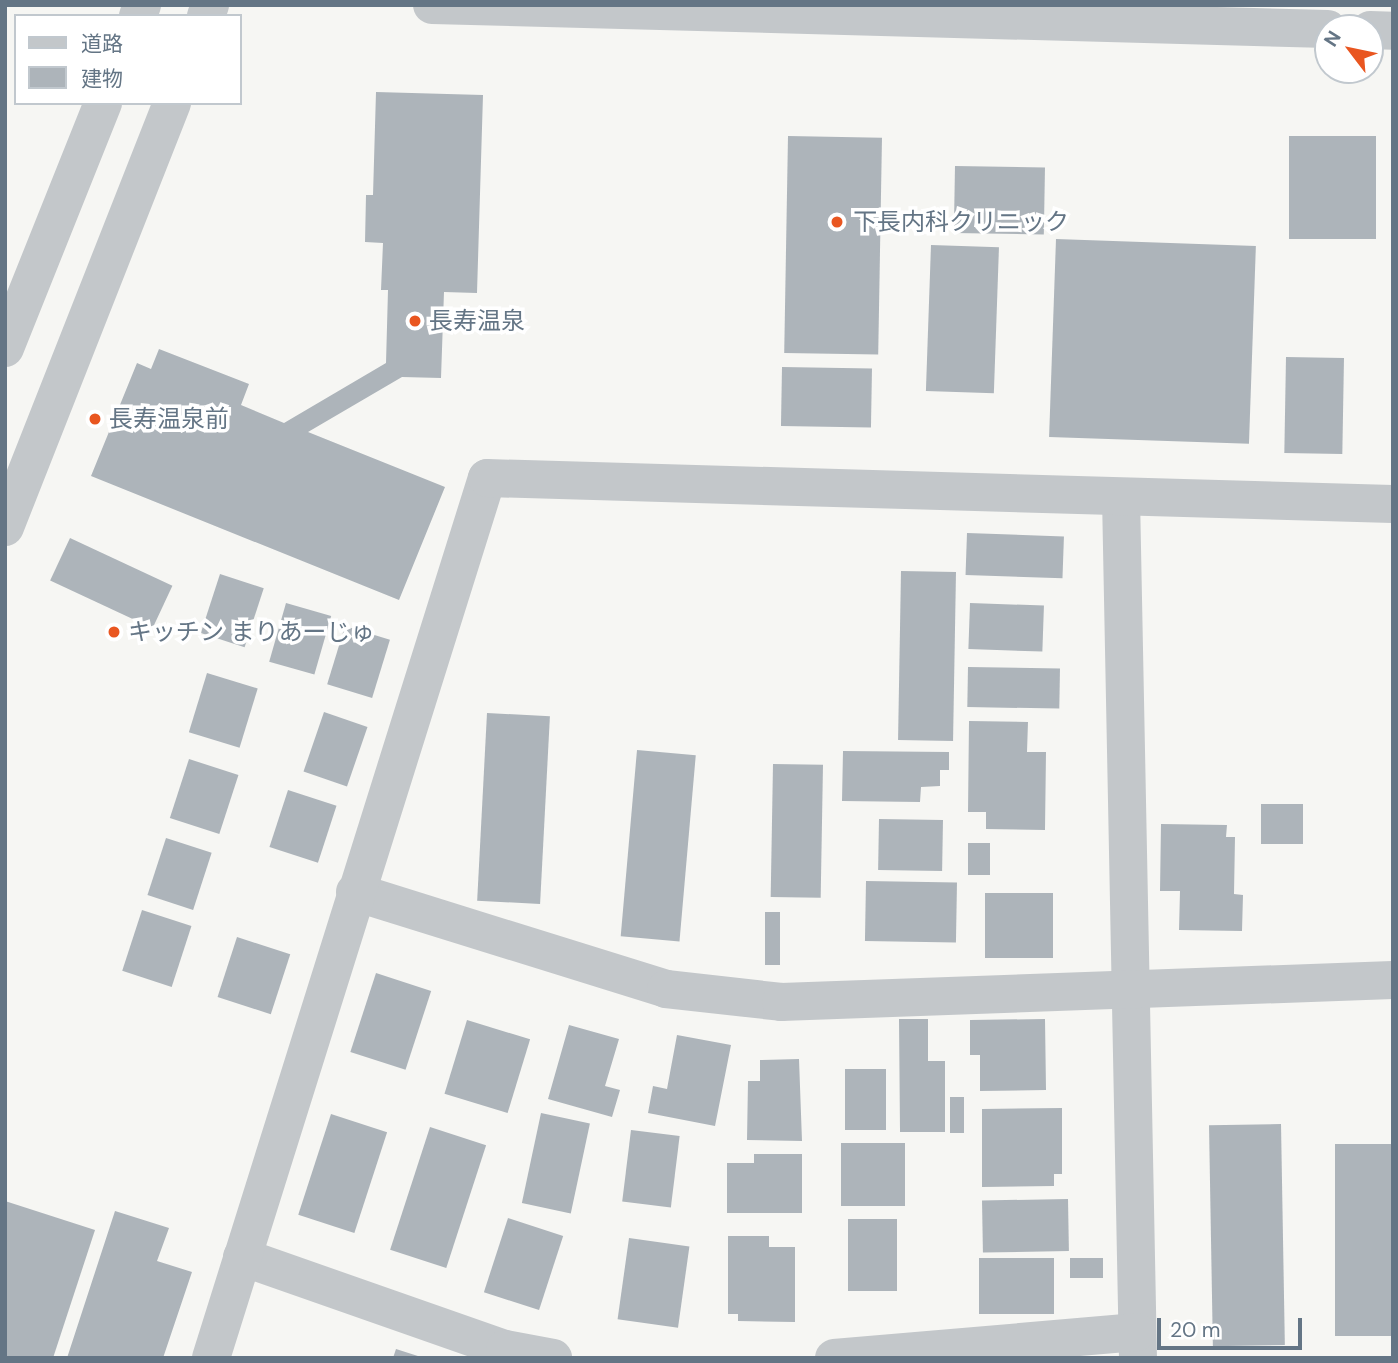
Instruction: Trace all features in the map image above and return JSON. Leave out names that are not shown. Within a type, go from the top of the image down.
[{"type":"street","points":[[432,5],[1314,29]]},
{"type":"street","points":[[5,348],[102,105]]},
{"type":"street","points":[[5,527],[171,105]]},
{"type":"street","points":[[211,1358],[487,478],[1393,504]]},
{"type":"street","points":[[834,1358],[1138,1345],[1121,497]]},
{"type":"street","points":[[355,892],[666,989],[782,1002],[1131,987],[1393,980]]},
{"type":"street","points":[[242,1257],[505,1349],[553,1358]]},
{"type":"building","name":"長寿温泉","points":[[376,92],[483,95],[477,293],[444,292],[441,378],[402,377],[308,432],[445,487],[399,600],[91,476],[137,363],[151,369],[159,349],[249,384],[241,405],[284,423],[386,363],[388,290],[381,290],[383,243],[365,242],[366,195],[373,195]]},
{"type":"building","points":[[788,136],[882,138],[878,355],[784,353]]},
{"type":"building","points":[[1289,136],[1376,136],[1376,239],[1289,239]]},
{"type":"building","points":[[955,166],[1045,168],[1044,235],[954,233]]},
{"type":"building","points":[[1056,239],[1256,246],[1249,444],[1049,437]]},
{"type":"building","points":[[931,245],[999,247],[994,393],[926,391]]},
{"type":"building","points":[[1286,357],[1344,358],[1342,454],[1284,453]]},
{"type":"building","points":[[782,367],[872,369],[871,428],[781,426]]},
{"type":"building","points":[[967,533],[1064,536],[1062,578],[966,575]]},
{"type":"building","points":[[70,538],[172,586],[153,628],[50,581]]},
{"type":"building","points":[[901,571],[956,572],[953,741],[898,740]]},
{"type":"building","points":[[220,574],[264,588],[245,647],[201,633]]},
{"type":"building","points":[[286,603],[331,616],[314,675],[269,662]]},
{"type":"building","points":[[970,603],[1044,606],[1042,652],[968,649]]},
{"type":"building","points":[[345,626],[390,640],[372,698],[327,684]]},
{"type":"building","points":[[968,667],[1060,669],[1059,709],[967,707]]},
{"type":"building","points":[[207,673],[258,688],[240,748],[189,732]]},
{"type":"building","points":[[324,712],[367,727],[347,787],[303,772]]},
{"type":"building","points":[[487,713],[550,716],[540,904],[477,901]]},
{"type":"building","points":[[969,721],[1028,722],[1027,752],[1046,752],[1045,830],[986,829],[986,812],[968,812]]},
{"type":"building","points":[[637,750],[696,755],[679,941],[621,936]]},
{"type":"building","points":[[843,751],[949,752],[949,770],[940,770],[940,786],[921,787],[920,802],[842,801]]},
{"type":"building","points":[[189,759],[238,775],[219,834],[170,818]]},
{"type":"building","points":[[773,764],[823,765],[821,898],[771,897]]},
{"type":"building","points":[[288,790],[337,806],[318,863],[269,847]]},
{"type":"building","points":[[1261,804],[1303,804],[1303,844],[1261,844]]},
{"type":"building","points":[[879,819],[943,820],[942,871],[878,870]]},
{"type":"building","points":[[1161,824],[1227,825],[1226,837],[1235,837],[1234,894],[1243,895],[1242,931],[1179,930],[1180,891],[1160,891]]},
{"type":"building","points":[[166,838],[212,853],[193,910],[147,895]]},
{"type":"building","points":[[968,843],[990,843],[990,875],[968,875]]},
{"type":"building","points":[[866,881],[957,883],[956,943],[865,941]]},
{"type":"building","points":[[985,893],[1053,893],[1053,958],[985,958]]},
{"type":"building","points":[[142,910],[191,926],[172,987],[122,971]]},
{"type":"building","points":[[765,912],[780,912],[780,965],[765,965]]},
{"type":"building","points":[[237,937],[290,954],[271,1014],[218,997]]},
{"type":"building","points":[[376,973],[431,991],[406,1070],[350,1052]]},
{"type":"building","points":[[899,1019],[928,1019],[928,1061],[945,1061],[945,1132],[900,1132]]},
{"type":"building","points":[[1045,1019],[1046,1090],[980,1091],[980,1055],[970,1055],[970,1020]]},
{"type":"building","points":[[467,1020],[530,1039],[508,1113],[444,1094]]},
{"type":"building","points":[[569,1025],[619,1039],[605,1086],[620,1090],[612,1117],[548,1099]]},
{"type":"building","points":[[677,1035],[731,1045],[715,1126],[648,1113],[653,1086],[667,1089]]},
{"type":"building","points":[[799,1059],[802,1141],[747,1140],[748,1081],[760,1081],[760,1060]]},
{"type":"building","points":[[845,1069],[886,1069],[886,1130],[845,1130]]},
{"type":"building","points":[[950,1097],[964,1097],[964,1133],[950,1133]]},
{"type":"building","points":[[1062,1108],[1062,1174],[1054,1174],[1054,1186],[982,1187],[982,1109]]},
{"type":"building","points":[[541,1113],[590,1123],[571,1213],[522,1203]]},
{"type":"building","points":[[331,1114],[387,1132],[354,1233],[298,1215]]},
{"type":"building","points":[[1281,1124],[1285,1345],[1213,1346],[1209,1125]]},
{"type":"building","points":[[430,1127],[486,1145],[446,1268],[390,1250]]},
{"type":"building","points":[[631,1130],[680,1136],[671,1207],[622,1201]]},
{"type":"building","points":[[841,1143],[905,1143],[905,1206],[841,1206]]},
{"type":"building","points":[[1335,1144],[1393,1144],[1393,1336],[1335,1336]]},
{"type":"building","points":[[754,1154],[802,1154],[802,1213],[727,1213],[727,1163],[754,1163]]},
{"type":"building","points":[[1068,1199],[1069,1251],[983,1252],[982,1201]]},
{"type":"building","points":[[5,1201],[95,1230],[53,1358],[5,1358]]},
{"type":"building","points":[[115,1211],[169,1228],[157,1261],[192,1272],[163,1358],[67,1358]]},
{"type":"building","points":[[508,1218],[563,1236],[539,1310],[484,1292]]},
{"type":"building","points":[[848,1219],[897,1219],[897,1291],[848,1291]]},
{"type":"building","points":[[728,1236],[769,1236],[769,1247],[795,1247],[795,1322],[738,1321],[738,1314],[728,1314]]},
{"type":"building","points":[[629,1238],[689,1246],[678,1328],[618,1319]]},
{"type":"building","points":[[979,1258],[1054,1258],[1054,1314],[979,1314]]},
{"type":"building","points":[[1070,1258],[1103,1258],[1103,1278],[1070,1278]]},
{"type":"building","points":[[396,1349],[421,1357],[421,1358],[393,1358]]},
{"type":"place","name":"下長内科クリニック","points":[[837,222]]},
{"type":"place","name":"長寿温泉","points":[[415,321]]},
{"type":"place","name":"長寿温泉前","points":[[95,419]]},
{"type":"place","name":"キッチン まりあーじゅ","points":[[114,632]]}]
